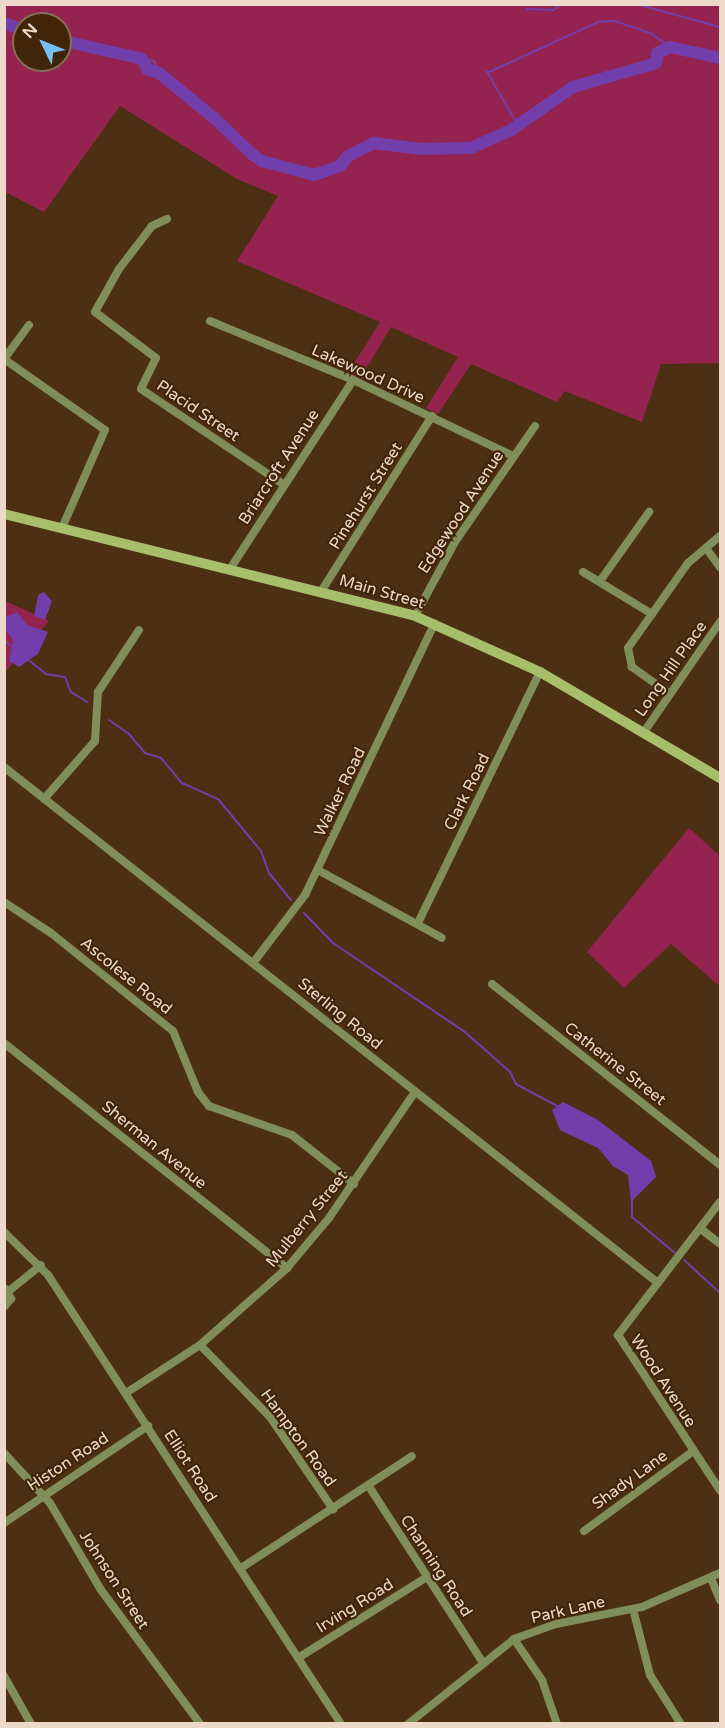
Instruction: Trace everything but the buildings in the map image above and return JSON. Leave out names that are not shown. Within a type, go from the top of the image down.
[{"type":"main road","name":"Main Street","points":[[4,514],[322,590],[435,623],[540,672],[720,778]]},
{"type":"street","name":"Placid Street","points":[[167,219],[152,226],[119,269],[95,312],[156,358],[141,389],[283,484]]},
{"type":"street","name":"Lakewood Drive","points":[[210,321],[352,380],[513,456]]},
{"type":"street","points":[[29,325],[4,359],[105,430],[62,528]]},
{"type":"street","name":"Briarcroft Avenue","points":[[230,569],[352,380]]},
{"type":"street","name":"Pinehurst Street","points":[[322,590],[432,416]]},
{"type":"street","name":"Edgewood Avenue","points":[[415,616],[444,561],[535,426]]},
{"type":"street","points":[[600,581],[649,512]]},
{"type":"street","points":[[670,694],[632,667],[628,657],[628,648],[688,563],[720,536]]},
{"type":"street","points":[[706,548],[720,567]]},
{"type":"street","points":[[584,572],[652,614]]},
{"type":"street","name":"Long Hill Place","points":[[644,732],[720,622]]},
{"type":"street","name":"Walker Road","points":[[253,963],[297,909],[318,870],[435,623]]},
{"type":"street","points":[[44,799],[95,741],[98,692],[139,630]]},
{"type":"street","name":"Clark Road","points":[[418,923],[540,672]]},
{"type":"street","name":"Sterling Road","points":[[4,767],[658,1283]]},
{"type":"street","points":[[318,870],[442,938]]},
{"type":"street","name":"Ascolese Road","points":[[4,902],[42,927],[173,1031],[198,1092],[209,1106],[292,1135],[354,1184]]},
{"type":"street","name":"Catherine Street","points":[[492,984],[720,1165]]},
{"type":"street","name":"Sherman Avenue","points":[[4,1043],[287,1268]]},
{"type":"street","name":"Mulberry Street","points":[[201,1345],[287,1268],[354,1184],[416,1092]]},
{"type":"street","name":"Wood Avenue","points":[[720,1202],[618,1335],[692,1452],[720,1490]]},
{"type":"street","points":[[701,1229],[720,1244]]},
{"type":"street","name":"Elliot Road","points":[[4,1232],[41,1265],[341,1724]]},
{"type":"street","points":[[4,1307],[11,1300],[7,1290],[41,1265]]},
{"type":"street","points":[[126,1393],[201,1345]]},
{"type":"street","name":"Hampton Road","points":[[201,1345],[270,1417],[333,1509]]},
{"type":"street","name":"Histon Road","points":[[4,1523],[43,1494],[148,1426]]},
{"type":"street","name":"Shady Lane","points":[[584,1530],[692,1452]]},
{"type":"street","name":"Johnson Street","points":[[4,1453],[43,1494],[101,1590],[200,1724]]},
{"type":"street","points":[[241,1568],[412,1456]]},
{"type":"street","name":"Channing Road","points":[[368,1485],[482,1661]]},
{"type":"street","name":"Park Lane","points":[[408,1724],[482,1661],[514,1639],[556,1624],[633,1609],[720,1573]]},
{"type":"street","name":"Irving Road","points":[[298,1658],[427,1578]]},
{"type":"street","points":[[711,1578],[720,1600]]},
{"type":"street","points":[[633,1609],[650,1675],[681,1724]]},
{"type":"street","points":[[514,1639],[542,1680],[557,1724]]},
{"type":"street","points":[[4,1676],[31,1724]]},
{"type":"shaded area","points":[[4,5],[720,5],[720,363],[661,364],[642,422],[565,391],[557,402],[471,364],[438,414],[426,408],[458,357],[391,327],[360,379],[348,373],[380,322],[237,261],[278,196],[237,179],[120,106],[44,212],[5,192]]},
{"type":"shaded area","points":[[44,592],[52,601],[45,620],[34,616],[38,595]]},
{"type":"shaded area","points":[[5,601],[49,621],[5,672]]},
{"type":"shaded area","points":[[17,612],[27,625],[48,632],[38,654],[19,667],[9,661],[13,640],[4,627],[5,617]]},
{"type":"shaded area","points":[[689,828],[720,856],[720,981],[718,985],[671,944],[624,988],[587,952]]},
{"type":"shaded area","points":[[563,1102],[598,1120],[651,1161],[656,1177],[631,1202],[628,1175],[613,1166],[598,1148],[560,1130],[552,1110]]},
{"type":"waterway","points":[[527,9],[554,10],[561,4]]},
{"type":"waterway","points":[[636,4],[720,27]]},
{"type":"waterway","points":[[489,72],[598,22],[615,21],[652,34],[670,47]]},
{"type":"waterway","points":[[4,23],[12,26]]},
{"type":"waterway","points":[[72,43],[142,59],[147,69],[159,73],[262,161],[314,175],[340,166],[348,156],[373,143],[422,149],[471,148],[511,130],[573,87],[656,63],[657,53],[670,47],[720,58]]},
{"type":"waterway","points":[[142,59],[154,61],[159,73]]},
{"type":"waterway","points":[[486,70],[517,124]]},
{"type":"waterway","points":[[4,640],[14,648]]},
{"type":"waterway","points":[[30,661],[46,674],[65,677],[71,692],[87,702]]},
{"type":"waterway","points":[[109,720],[129,734],[145,753],[161,758],[182,783],[218,799],[261,851],[269,873],[291,900]]},
{"type":"waterway","points":[[304,913],[333,943],[465,1032],[510,1072],[516,1084],[557,1106]]},
{"type":"waterway","points":[[632,1201],[632,1217],[675,1253]]},
{"type":"waterway","points":[[684,1260],[720,1293]]}]
